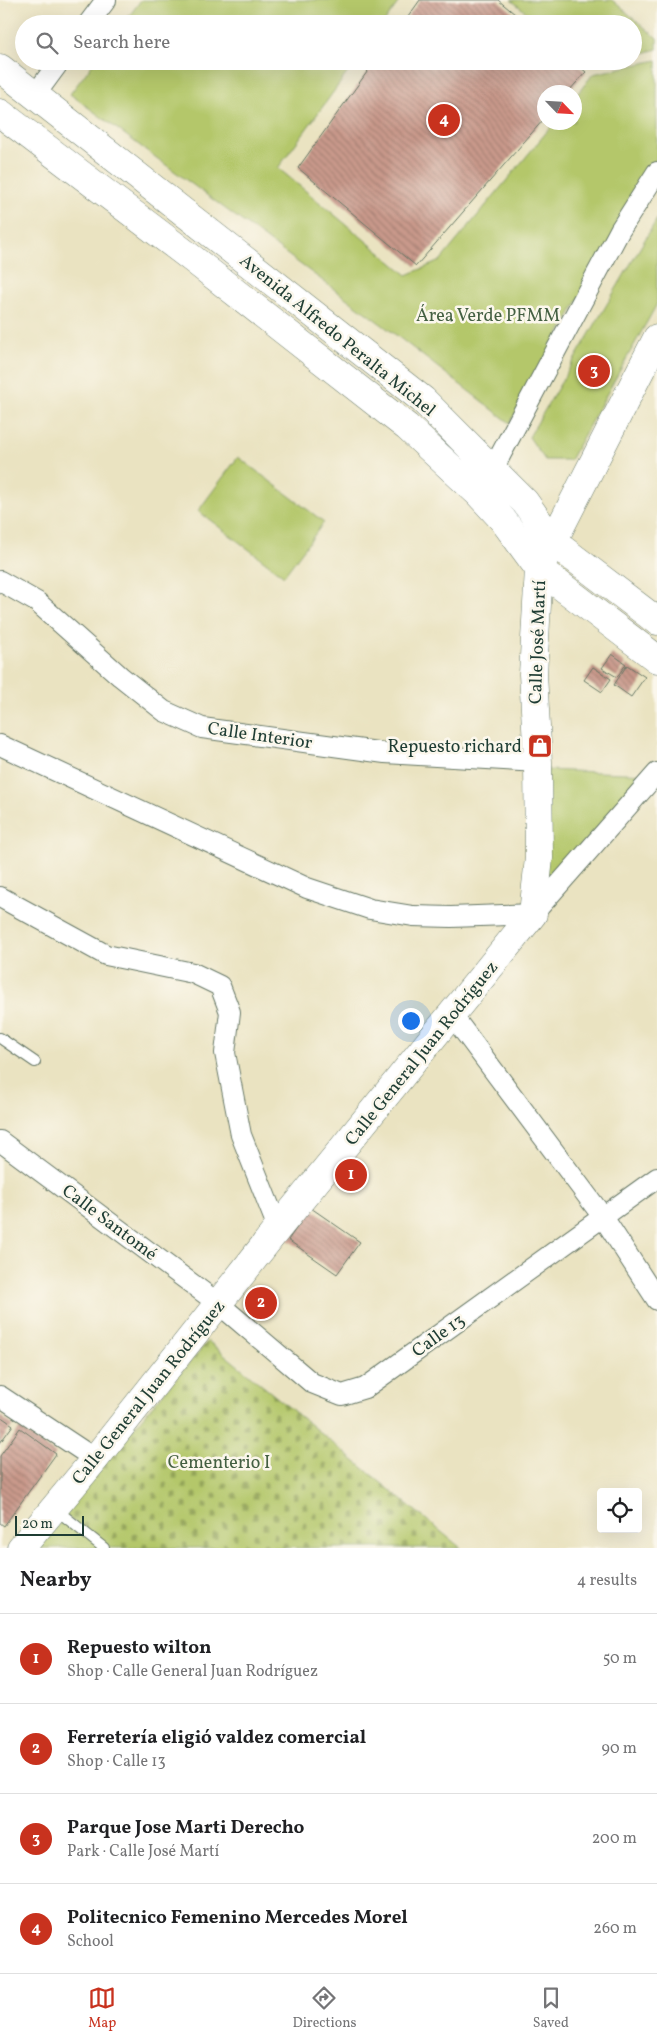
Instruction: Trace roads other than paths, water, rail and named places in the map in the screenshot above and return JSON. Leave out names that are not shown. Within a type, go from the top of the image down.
[{"type":"main road","name":"Avenida Alfredo Peralta Michel","points":[[0,68],[423,400],[525,502],[553,542],[657,621]]},
{"type":"main road","name":"Avenida Alfredo Peralta Michel","points":[[0,113],[194,260],[407,427],[497,513],[539,569],[657,660]]},
{"type":"main road","name":"Calle José Martí","points":[[533,914],[539,858],[538,762],[533,674],[539,569],[656,343]]},
{"type":"main road","name":"Calle General Juan Rodríguez","points":[[21,1548],[95,1459],[278,1228],[533,914]]},
{"type":"street","points":[[95,15],[106,0]]},
{"type":"street","points":[[35,95],[53,70]]},
{"type":"street","points":[[493,469],[620,230],[657,172]]},
{"type":"street","name":"Calle Interior","points":[[0,581],[37,602],[120,676],[164,711],[202,728],[385,753],[538,762]]},
{"type":"street","points":[[0,745],[307,888],[370,909],[413,916],[451,918],[533,914]]},
{"type":"street","name":"Calle General Juan Rodríguez","points":[[533,914],[657,773]]},
{"type":"street","points":[[0,897],[106,955],[192,973],[220,986],[230,1012],[225,1053],[241,1135],[278,1228]]},
{"type":"street","points":[[452,1015],[603,1217],[657,1300]]},
{"type":"street","name":"Calle Santomé","points":[[0,1141],[219,1304]]},
{"type":"street","name":"Calle 13","points":[[219,1304],[312,1383],[342,1395],[365,1388],[657,1178]]},
{"type":"street","points":[[0,1396],[95,1459]]},
{"type":"lane","points":[[0,1038],[35,1062]]},
{"type":"lane","points":[[54,1508],[104,1548]]},
{"type":"place","name":"Politecnico Femenino Mercedes Morel","points":[[444,120]]},
{"type":"place","name":"Parque Jose Marti Derecho","points":[[594,371]]},
{"type":"place","name":"Repuesto richard","points":[[540,746]]},
{"type":"place","name":"Repuesto wilton","points":[[351,1175]]},
{"type":"place","name":"Ferretería eligió valdez comercial","points":[[261,1303]]},
{"type":"park label","name":"Área Verde PFMM","points":[[488,315]]},
{"type":"park label","name":"Cementerio I","points":[[219,1462]]}]
